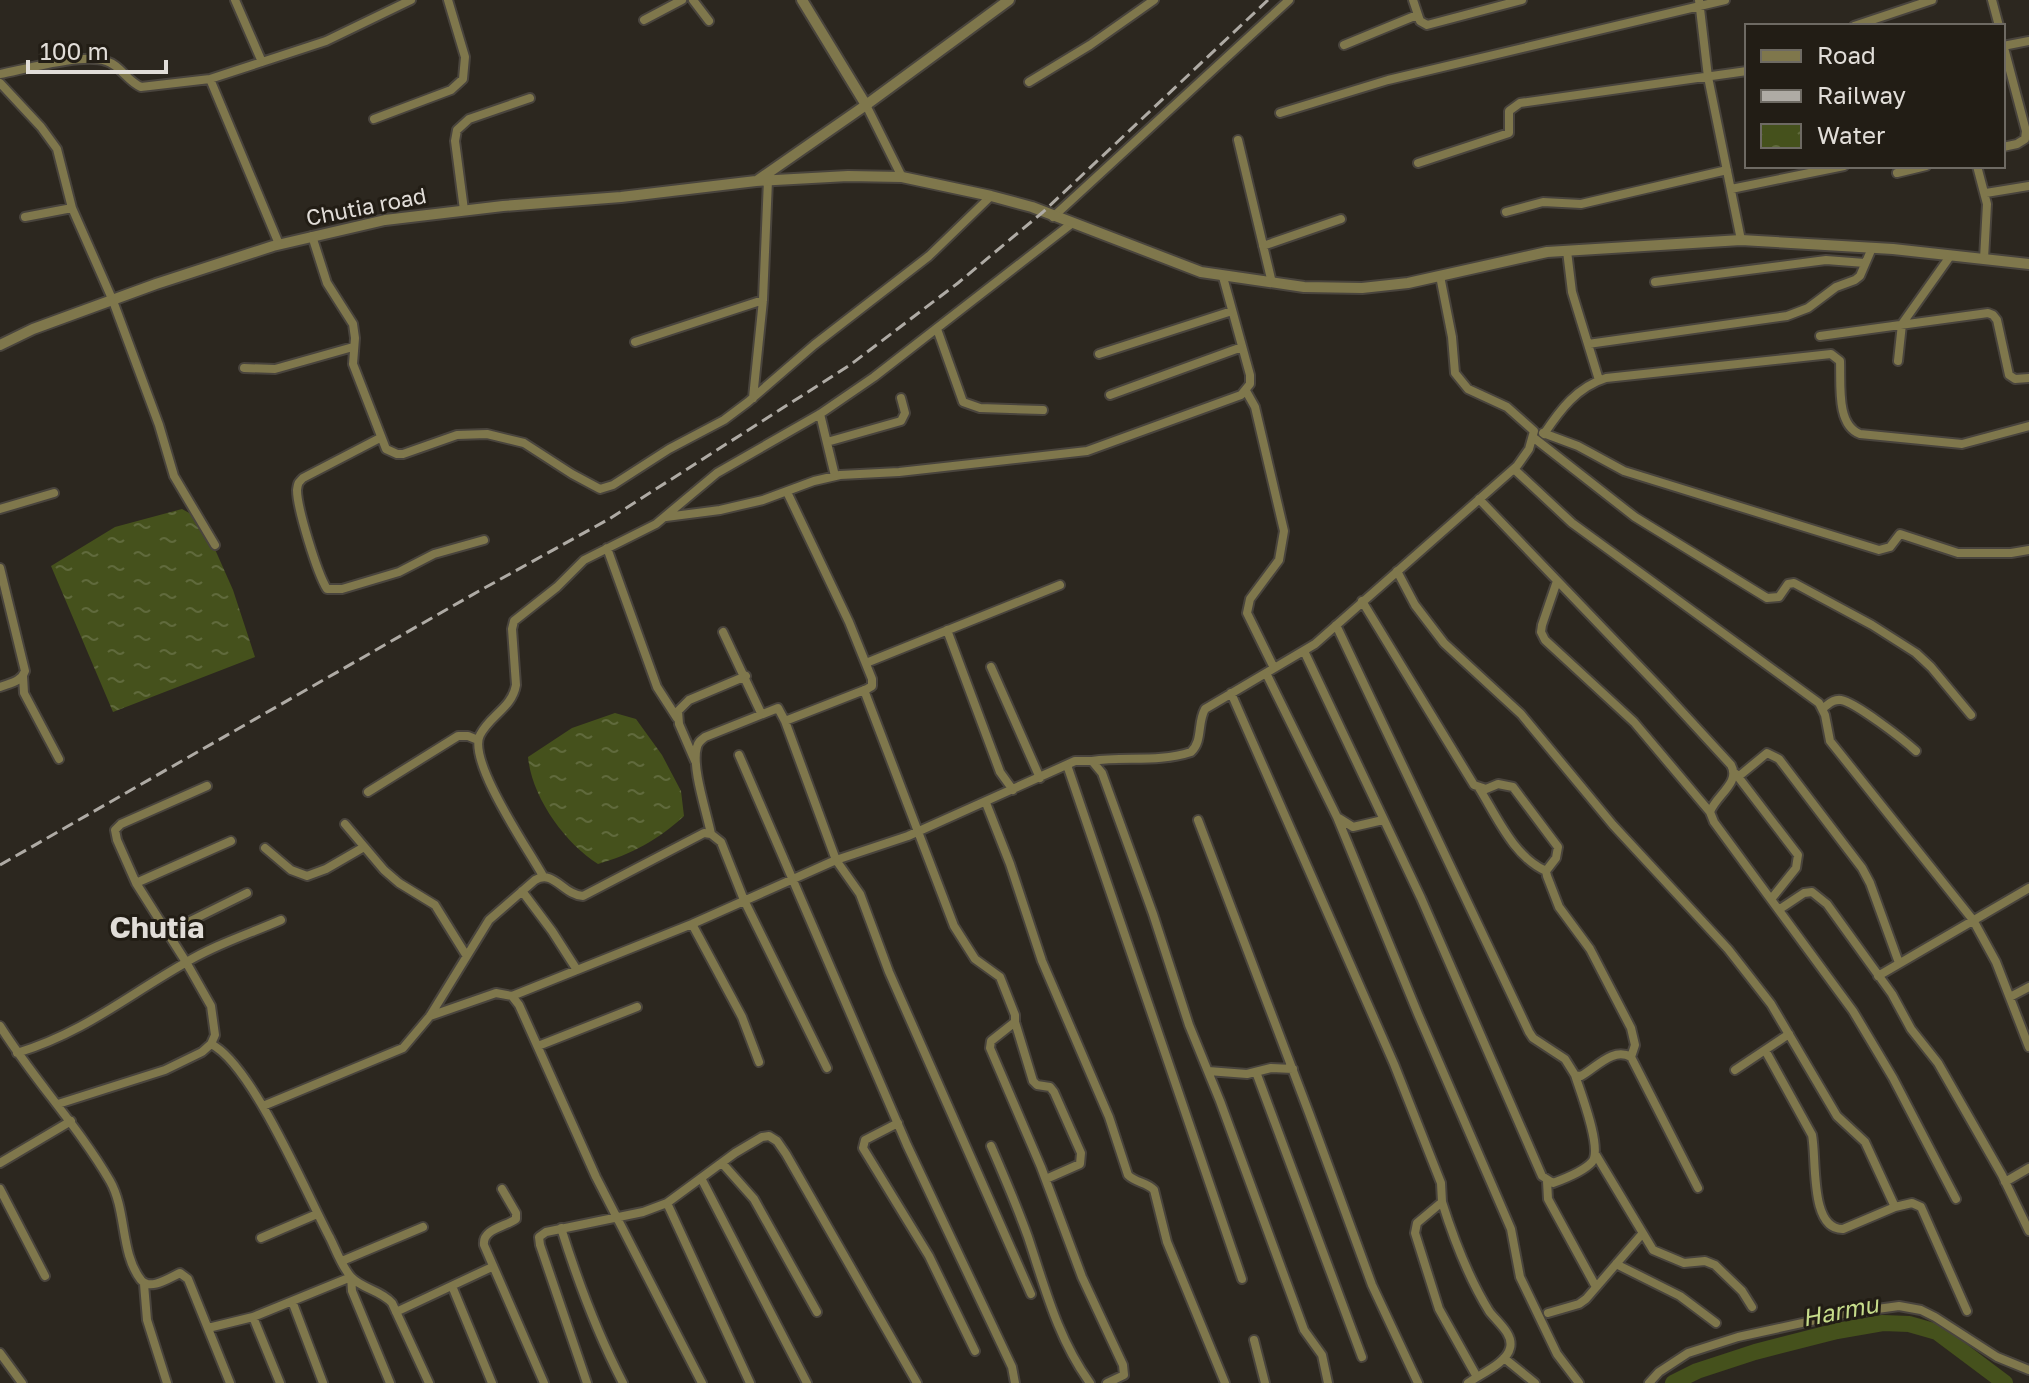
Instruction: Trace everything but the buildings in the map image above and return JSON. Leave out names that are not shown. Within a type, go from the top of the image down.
[{"type":"street","points":[[235,0],[262,62]]},
{"type":"street","points":[[0,74],[74,60],[100,60],[111,63],[132,84],[141,87],[210,79],[326,41],[411,0]]},
{"type":"street","points":[[374,119],[451,90],[463,79],[465,57],[448,0]]},
{"type":"street","points":[[644,20],[682,0]]},
{"type":"street","points":[[693,0],[709,21]]},
{"type":"street","points":[[802,0],[866,105],[902,177]]},
{"type":"street","points":[[753,398],[763,300],[762,180],[1009,0]]},
{"type":"street","points":[[1029,82],[1090,45],[1154,0]]},
{"type":"street","points":[[1053,217],[1289,0]]},
{"type":"street","points":[[1413,0],[1420,21],[1427,25],[1522,0]]},
{"type":"street","points":[[1280,113],[1388,80],[1700,3],[1725,0]]},
{"type":"street","points":[[1860,24],[1932,0]]},
{"type":"street","points":[[1992,0],[1998,24]]},
{"type":"street","points":[[1700,3],[1708,77],[1741,240]]},
{"type":"street","points":[[1344,45],[1417,15]]},
{"type":"street","points":[[2005,45],[2029,41]]},
{"type":"street","points":[[2005,52],[2026,131],[2025,139],[2005,147]]},
{"type":"street","points":[[1418,163],[1509,133],[1509,111],[1520,103],[1745,71]]},
{"type":"street","points":[[210,79],[279,244]]},
{"type":"street","points":[[0,83],[57,149],[72,208],[113,301],[159,425],[174,476],[215,545]]},
{"type":"street","points":[[464,210],[455,141],[457,130],[469,119],[530,98]]},
{"type":"street","points":[[1238,140],[1272,283]]},
{"type":"street","points":[[1731,189],[1834,168]]},
{"type":"street","points":[[1897,173],[1918,168]]},
{"type":"street","points":[[1978,168],[1986,193],[1984,259]]},
{"type":"street","points":[[1506,212],[1543,202],[1581,204],[1727,170]]},
{"type":"street","name":"Chutia road","points":[[0,345],[33,329],[156,284],[279,244],[385,220],[762,180],[848,176],[902,177],[991,196],[1032,207],[1201,272],[1304,287],[1362,288],[1408,283],[1547,252],[1741,240],[1872,248],[2029,264]]},
{"type":"street","points":[[1986,193],[2029,186]]},
{"type":"street","points":[[312,236],[327,283],[353,324],[353,364],[386,449],[397,454],[467,434],[506,438],[524,443],[600,489],[613,485],[669,449],[724,420],[929,256],[991,196]]},
{"type":"street","points":[[25,217],[72,208]]},
{"type":"street","points":[[1263,246],[1341,219]]},
{"type":"street","points":[[543,876],[481,767],[478,740],[482,731],[515,694],[514,621],[557,587],[584,560],[665,518],[690,493],[717,473],[820,414],[874,377],[1071,224]]},
{"type":"street","points":[[1588,344],[1787,316],[1808,308],[1836,287],[1855,280],[1872,248]]},
{"type":"street","points":[[1567,251],[1569,278],[1599,380]]},
{"type":"street","points":[[1898,361],[1902,324],[1951,255]]},
{"type":"street","points":[[1655,282],[1826,260],[1865,263]]},
{"type":"street","points":[[1440,276],[1452,337],[1455,373],[1468,389],[1507,407],[1534,434],[1635,517],[1767,598],[1779,597],[1788,584],[1794,583],[1902,643],[1931,667],[1971,715]]},
{"type":"street","points":[[665,518],[720,510],[835,476],[1087,451],[1246,391],[1250,375],[1223,277]]},
{"type":"street","points":[[635,342],[763,300]]},
{"type":"street","points":[[1099,354],[1232,311]]},
{"type":"street","points":[[1820,336],[1988,313],[1997,320],[2009,375],[2015,379],[2029,378]]},
{"type":"street","points":[[937,329],[963,402],[980,408],[1043,410]]},
{"type":"street","points":[[244,368],[275,369],[353,347]]},
{"type":"street","points":[[1110,395],[1242,347]]},
{"type":"street","points":[[1544,434],[1566,404],[1599,380],[1831,354],[1840,361],[1845,421],[1860,434],[1962,444],[2029,426]]},
{"type":"street","points":[[1246,391],[1255,407],[1284,531],[1279,560],[1250,599],[1247,608],[1249,619],[1337,817],[1511,1229],[1520,1277],[1557,1354],[1579,1383]]},
{"type":"street","points":[[827,442],[901,421],[905,413],[901,398]]},
{"type":"street","points":[[820,414],[835,476]]},
{"type":"street","points":[[1534,434],[1544,434],[1578,446],[1624,471],[1879,550],[1890,547],[1900,534],[1958,553],[2029,550]]},
{"type":"street","points":[[430,1016],[496,993],[512,996],[692,924],[836,860],[920,831],[1067,765],[1112,758],[1160,759],[1191,752],[1198,741],[1205,709],[1304,651],[1336,625],[1514,469],[1529,449],[1534,434]]},
{"type":"street","points":[[380,438],[303,478],[299,483],[297,491],[307,533],[327,589],[342,589],[399,572],[434,554],[484,540]]},
{"type":"street","points":[[1514,469],[1572,523],[1823,708],[1830,741],[1973,920],[2026,1028],[2029,1047]]},
{"type":"street","points":[[785,721],[872,686],[866,663],[787,492]]},
{"type":"street","points":[[0,509],[54,493]]},
{"type":"street","points":[[1479,499],[1663,691],[1737,775],[1798,855],[1796,868],[1772,898]]},
{"type":"street","points":[[607,548],[657,687],[677,718],[697,766]]},
{"type":"street","points":[[0,568],[24,662],[24,693],[59,759]]},
{"type":"street","points":[[1397,571],[1415,605],[1444,643],[1534,728],[1613,825],[1728,949],[1771,1004],[1837,1116],[1865,1142],[1895,1207]]},
{"type":"street","points":[[1557,581],[1542,625],[1545,640],[1634,722],[1710,812],[1714,822],[1853,1011],[1893,1078],[1956,1199]]},
{"type":"street","points":[[866,663],[1060,585]]},
{"type":"street","points":[[1362,601],[1474,785],[1486,789],[1498,784],[1513,787],[1558,847],[1556,858],[1546,871]]},
{"type":"street","points":[[1336,625],[1529,1032],[1533,1038],[1565,1059],[1575,1075],[1596,1143],[1596,1155],[1593,1161],[1561,1180],[1553,1183],[1547,1181]]},
{"type":"street","points":[[947,630],[1000,772],[1013,790]]},
{"type":"street","points":[[723,632],[761,713]]},
{"type":"street","points":[[1304,651],[1547,1181],[1548,1199],[1596,1287]]},
{"type":"street","points":[[991,667],[1040,778]]},
{"type":"street","points":[[0,687],[23,676]]},
{"type":"street","points":[[677,718],[682,705],[689,700],[746,676]]},
{"type":"street","points":[[864,690],[954,926],[975,959],[1000,977],[1015,1015],[1033,1081],[1050,1087],[1054,1092],[1081,1153],[1080,1164],[1046,1179]]},
{"type":"street","points":[[1231,693],[1394,1064],[1441,1183],[1442,1202],[1458,1251],[1488,1308],[1511,1341],[1504,1358],[1468,1383]]},
{"type":"street","points":[[1823,708],[1833,701],[1845,702],[1916,751]]},
{"type":"street","points":[[827,1068],[744,900],[721,842],[711,834],[697,766],[696,749],[705,737],[778,708],[836,860],[860,894],[889,972],[1031,1294]]},
{"type":"street","points":[[368,792],[458,736],[478,740]]},
{"type":"street","points":[[1710,812],[1713,803],[1737,775],[1767,753],[1779,759],[1862,868],[1899,963]]},
{"type":"street","points":[[739,755],[898,1123],[1012,1367],[1015,1383]]},
{"type":"street","points":[[1092,761],[1102,773],[1189,1025],[1304,1330],[1322,1355],[1328,1383]]},
{"type":"street","points":[[1067,765],[1242,1279]]},
{"type":"street","points":[[58,1104],[165,1070],[211,1044],[215,1035],[211,1006],[136,883],[115,830],[121,824],[207,786]]},
{"type":"street","points":[[1479,788],[1521,853],[1546,871],[1559,907],[1590,949],[1631,1028],[1635,1045],[1631,1057]]},
{"type":"street","points":[[986,803],[1042,961],[1109,1117],[1128,1175],[1154,1190],[1167,1242],[1225,1383]]},
{"type":"street","points":[[1337,817],[1353,827],[1383,820]]},
{"type":"street","points":[[1198,820],[1372,1285],[1418,1383]]},
{"type":"street","points":[[345,824],[399,883],[435,905],[466,955]]},
{"type":"street","points":[[263,1106],[403,1048],[430,1016],[489,920],[543,876],[551,877],[575,895],[583,896],[695,836],[711,834]]},
{"type":"street","points":[[136,883],[231,841]]},
{"type":"street","points":[[265,848],[291,870],[307,876],[364,847]]},
{"type":"street","points":[[1878,976],[2029,888]]},
{"type":"street","points":[[522,891],[577,970]]},
{"type":"street","points":[[166,933],[247,893]]},
{"type":"street","points":[[1780,909],[1804,893],[1818,895],[1892,994],[1911,1029],[1938,1063],[2029,1231]]},
{"type":"street","points":[[17,1053],[51,1042],[92,1021],[186,962],[281,920]]},
{"type":"street","points":[[692,924],[742,1017],[759,1062]]},
{"type":"street","points":[[2010,997],[2029,987]]},
{"type":"street","points":[[512,996],[519,1005],[596,1177],[702,1383]]},
{"type":"street","points":[[538,1046],[637,1007]]},
{"type":"street","points":[[1015,1022],[991,1041],[990,1048],[1046,1179],[1082,1277],[1131,1383]]},
{"type":"street","points":[[0,1026],[17,1053],[71,1121],[115,1191],[128,1248],[144,1284],[147,1320],[167,1383]]},
{"type":"street","points":[[1735,1070],[1789,1034]]},
{"type":"street","points":[[211,1044],[232,1062],[263,1106],[351,1277],[352,1291],[390,1383]]},
{"type":"street","points":[[1765,1050],[1812,1135],[1814,1176],[1827,1223],[1834,1230],[1843,1229],[1895,1207],[1912,1203],[1921,1207],[1967,1311]]},
{"type":"street","points":[[1575,1075],[1581,1076],[1612,1055],[1620,1053],[1631,1057],[1698,1188]]},
{"type":"street","points":[[1208,1071],[1234,1075],[1271,1068],[1293,1069]]},
{"type":"street","points":[[1256,1072],[1362,1357]]},
{"type":"street","points":[[0,1163],[71,1121]]},
{"type":"street","points":[[898,1123],[865,1140],[863,1148],[929,1256],[975,1351]]},
{"type":"street","points":[[587,1383],[539,1237],[561,1228],[667,1203],[722,1163],[762,1137],[769,1136],[777,1141],[917,1383]]},
{"type":"street","points":[[991,1146],[1028,1238],[1050,1308],[1076,1362],[1090,1383]]},
{"type":"street","points":[[1596,1155],[1642,1234],[1659,1255],[1684,1263],[1705,1261],[1715,1265],[1742,1291],[1752,1307]]},
{"type":"street","points":[[722,1163],[754,1199],[817,1312]]},
{"type":"street","points":[[2005,1182],[2029,1168]]},
{"type":"street","points":[[701,1178],[807,1383]]},
{"type":"street","points":[[0,1189],[45,1276]]},
{"type":"street","points":[[502,1189],[516,1213],[516,1219],[486,1234],[483,1239],[492,1267],[544,1383]]},
{"type":"street","points":[[1442,1202],[1417,1223],[1415,1233],[1439,1309],[1477,1377]]},
{"type":"street","points":[[667,1203],[750,1383]]},
{"type":"street","points":[[261,1238],[317,1214]]},
{"type":"street","points":[[342,1261],[423,1227]]},
{"type":"street","points":[[561,1228],[601,1340],[623,1383]]},
{"type":"street","points":[[1548,1313],[1579,1304],[1642,1234]]},
{"type":"street","points":[[1616,1264],[1680,1296],[1716,1323]]},
{"type":"street","points":[[396,1312],[492,1267]]},
{"type":"street","points":[[144,1284],[151,1285],[180,1273],[184,1275],[230,1383]]},
{"type":"street","points":[[208,1328],[253,1317],[351,1277],[385,1294],[429,1383]]},
{"type":"street","points":[[452,1286],[492,1383]]},
{"type":"street","points":[[292,1301],[323,1383]]},
{"type":"street","points":[[1649,1383],[1659,1372],[1688,1353],[1738,1337],[1848,1313],[1899,1306],[1935,1317],[1997,1357],[2029,1370]]},
{"type":"street","points":[[253,1317],[280,1383]]},
{"type":"street","points":[[1254,1340],[1265,1383]]},
{"type":"street","points":[[0,1353],[22,1383]]},
{"type":"street","points":[[1504,1358],[1535,1383]]},
{"type":"street","points":[[1107,1383],[1119,1379],[1125,1371]]},
{"type":"water","points":[[182,509],[202,520],[233,590],[255,657],[113,712],[51,566],[115,527]]},
{"type":"water","points":[[615,713],[636,719],[662,755],[681,791],[684,816],[644,845],[598,864],[562,832],[552,818],[536,788],[528,757],[572,728]]},
{"type":"waterway","name":"Harmu","points":[[1673,1383],[1697,1371],[1755,1352],[1883,1323],[1909,1324],[1937,1332],[2005,1383]]},
{"type":"railway","points":[[0,865],[609,519],[850,365],[958,283],[1043,212],[1268,0]]},
{"type":"district","name":"Chutia","points":[[157,927]]}]
